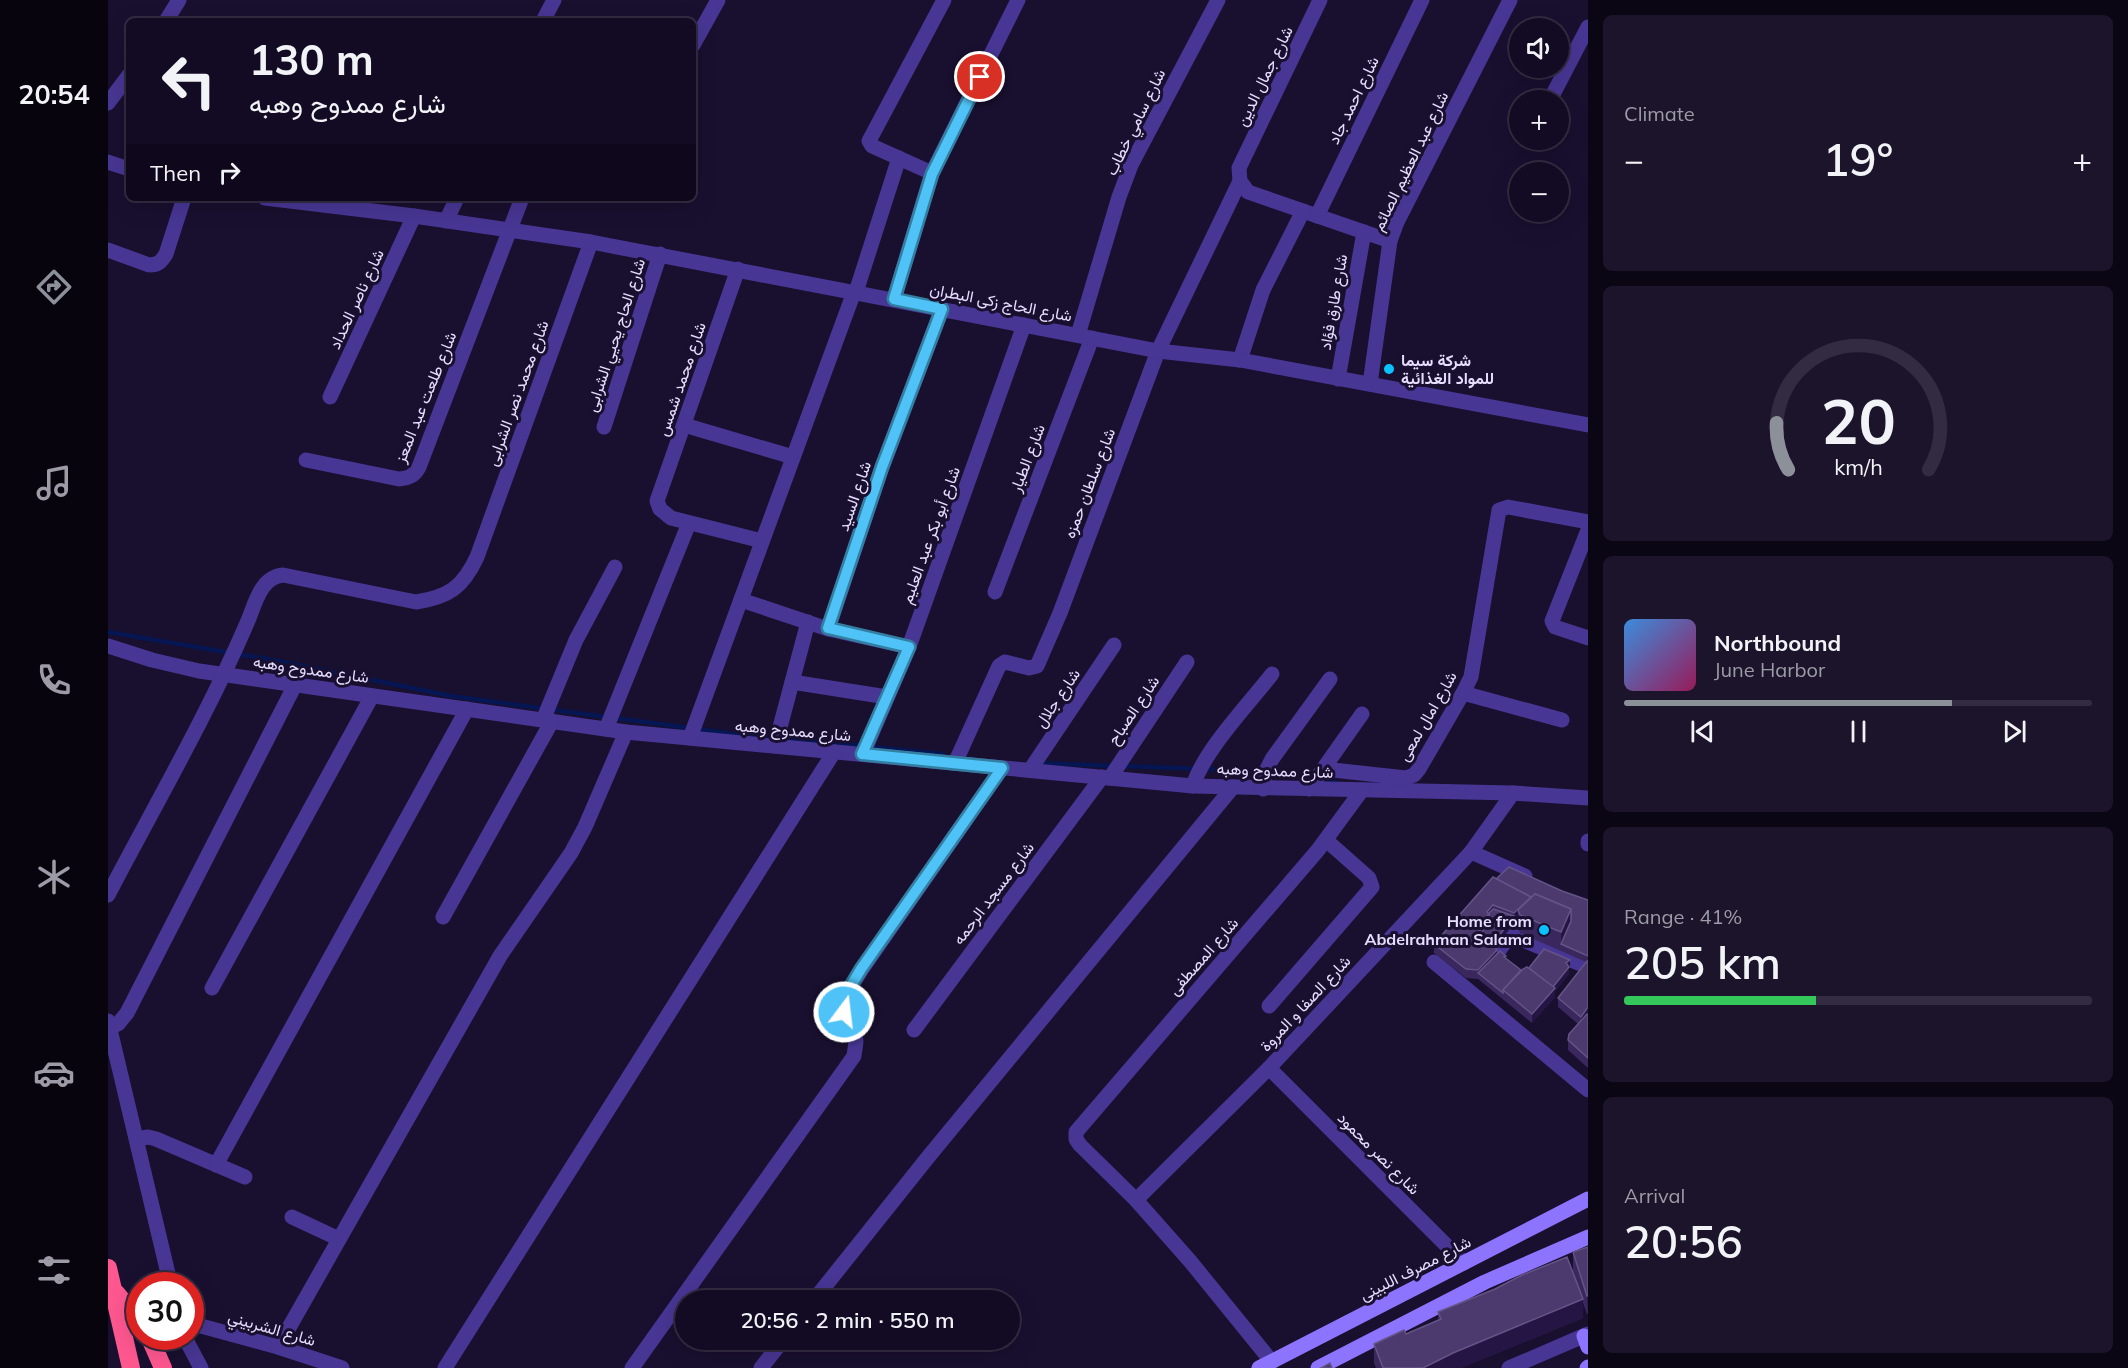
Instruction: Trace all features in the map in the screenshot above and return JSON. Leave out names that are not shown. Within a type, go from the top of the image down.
[{"type":"highway","points":[[108,1268],[131,1368]]},
{"type":"highway","points":[[113,1290],[126,1305]]},
{"type":"highway","points":[[155,1350],[163,1368]]},
{"type":"main road","name":"شارع مصرف اللبينى","points":[[1265,1365],[1588,1199]]},
{"type":"main road","points":[[1318,1368],[1485,1282],[1588,1237]]},
{"type":"street","points":[[168,18],[179,0]]},
{"type":"street","points":[[545,18],[554,0]]},
{"type":"street","points":[[696,40],[718,0]]},
{"type":"street","points":[[932,174],[870,143],[870,138],[944,0]]},
{"type":"street","points":[[894,299],[932,174],[1018,0]]},
{"type":"street","name":"شارع سامي خطاب","points":[[1085,336],[1119,197],[1131,165],[1218,0]]},
{"type":"street","name":"شارع جمال الدين","points":[[1240,174],[1320,0]]},
{"type":"street","name":"شارع احمد جاد","points":[[1240,360],[1263,290],[1310,213],[1422,0]]},
{"type":"street","name":"شارع عبد العظيم الصائم","points":[[1370,384],[1390,241],[1397,222],[1510,0]]},
{"type":"street","points":[[1555,90],[1588,27]]},
{"type":"street","points":[[108,103],[126,79]]},
{"type":"street","points":[[693,731],[855,292],[899,158]]},
{"type":"street","points":[[108,163],[126,168]]},
{"type":"street","points":[[1240,174],[1248,192],[1390,241]]},
{"type":"street","name":"شارع سلطان حمزه","points":[[955,763],[999,666],[1008,662],[1034,668],[1040,661],[1158,351],[1240,174]]},
{"type":"street","points":[[108,250],[149,265],[161,262],[166,254],[183,201]]},
{"type":"street","name":"شارع الحاج زكى البطران","points":[[290,201],[414,216],[591,242],[1158,351],[1240,360],[1588,425]]},
{"type":"street","points":[[447,221],[456,201]]},
{"type":"street","points":[[509,231],[521,201]]},
{"type":"street","name":"شارع ناصر الحداد","points":[[330,397],[414,216]]},
{"type":"street","name":"شارع طلعت عبد المعز","points":[[306,460],[399,479],[414,474],[423,457],[509,231]]},
{"type":"street","name":"شارع طارق فؤاد","points":[[1338,379],[1364,232]]},
{"type":"street","name":"شارع محمد نصر الشرابى","points":[[227,668],[261,591],[270,579],[276,576],[283,575],[416,602],[436,599],[454,590],[468,575],[477,557],[591,242]]},
{"type":"street","name":"شارع الحاج يحيي الشرابى","points":[[603,427],[660,254]]},
{"type":"street","name":"شارع محمد شمس","points":[[689,523],[664,514],[657,501],[738,269]]},
{"type":"street","name":"شارع السيد","points":[[828,628],[882,467],[942,309]]},
{"type":"street","name":"شارع أبو بكر عبد العليم","points":[[865,749],[909,647],[1024,325]]},
{"type":"street","name":"شارع الطيار","points":[[995,592],[1085,336]]},
{"type":"street","points":[[684,425],[793,457]]},
{"type":"street","name":"شارع امال لمعى","points":[[1324,769],[1406,778],[1414,775],[1471,676],[1499,510],[1508,507],[1588,522]]},
{"type":"street","points":[[609,721],[689,523],[762,541]]},
{"type":"street","points":[[1588,530],[1552,621],[1555,627],[1588,638]]},
{"type":"street","points":[[443,917],[548,714],[576,640],[615,567]]},
{"type":"street","points":[[741,600],[828,628],[909,647]]},
{"type":"street","points":[[777,740],[808,622]]},
{"type":"street","name":"شارع جلال","points":[[1032,769],[1114,645]]},
{"type":"street","name":"شارع ممدوح وهبه","points":[[108,646],[152,660],[227,668],[295,685],[467,709],[548,714],[609,721],[626,732],[693,731],[777,740],[834,752],[865,749],[1002,768],[1194,780],[1233,787],[1512,793],[1588,798]]},
{"type":"street","name":"شارع الصباح","points":[[1109,775],[1187,662]]},
{"type":"street","points":[[108,895],[227,668]]},
{"type":"street","points":[[1194,780],[1206,757],[1272,674]]},
{"type":"street","points":[[1263,789],[1265,773],[1272,759],[1330,679]]},
{"type":"street","points":[[792,682],[887,697]]},
{"type":"street","points":[[168,1272],[109,1024],[118,1024],[127,1013],[295,685]]},
{"type":"street","points":[[1463,693],[1562,720]]},
{"type":"street","points":[[212,988],[372,696]]},
{"type":"street","points":[[216,1165],[467,709]]},
{"type":"street","points":[[1309,789],[1362,714]]},
{"type":"street","points":[[278,1347],[500,956],[571,853],[585,827],[626,732]]},
{"type":"street","points":[[446,1368],[834,752]]},
{"type":"street","points":[[632,1368],[854,1056],[856,1042],[854,1029],[844,1012],[843,999],[861,969],[1002,768]]},
{"type":"street","name":"شارع مسجد الرحمه","points":[[914,1029],[1109,775]]},
{"type":"street","points":[[822,1290],[937,1146],[1233,787]]},
{"type":"street","name":"شارع المصطفى","points":[[1136,1200],[1080,1145],[1076,1139],[1076,1131],[1326,840],[1362,790]]},
{"type":"street","name":"شارع الصفا و المروة","points":[[1136,1200],[1269,1068],[1471,852],[1512,793]]},
{"type":"street","points":[[1269,1005],[1372,887],[1370,878],[1326,840]]},
{"type":"street","points":[[1471,852],[1535,880]]},
{"type":"street","points":[[1497,952],[1509,934],[1524,920]]},
{"type":"street","points":[[1509,934],[1588,967]]},
{"type":"street","points":[[1434,962],[1588,1090]]},
{"type":"street","name":"شارع نصر محمود","points":[[1269,1068],[1464,1263]]},
{"type":"street","points":[[137,1139],[148,1137],[156,1139],[245,1177]]},
{"type":"street","points":[[1136,1200],[1190,1261],[1265,1365]]},
{"type":"street","points":[[292,1217],[339,1239]]},
{"type":"street","name":"شارع الشربيني","points":[[204,1327],[278,1347],[342,1368]]},
{"type":"street","points":[[1509,1368],[1587,1339]]},
{"type":"street","points":[[191,1350],[201,1368]]},
{"type":"street","points":[[761,1368],[775,1350]]},
{"type":"building","points":[[1509,867],[1588,900],[1588,956],[1561,944],[1571,921],[1571,909],[1535,894],[1531,898],[1496,879]]},
{"type":"building","points":[[1493,877],[1531,897],[1514,913],[1493,905],[1487,912],[1488,922],[1478,933],[1492,943],[1497,950],[1478,970],[1466,969],[1434,944]]},
{"type":"building","points":[[1535,894],[1571,909],[1561,932],[1520,915],[1518,910]]},
{"type":"building","points":[[1493,909],[1514,916],[1493,944],[1480,934],[1488,925],[1489,913]]},
{"type":"building","points":[[1544,949],[1570,960],[1566,963],[1569,967],[1553,987],[1529,968]]},
{"type":"building","points":[[1500,951],[1521,970],[1503,990],[1503,993],[1478,973]]},
{"type":"building","points":[[1587,961],[1588,1007],[1581,1017],[1558,998]]},
{"type":"building","points":[[1527,967],[1555,988],[1532,1014],[1503,990]]},
{"type":"building","points":[[1587,1014],[1588,1058],[1568,1040],[1569,1034]]},
{"type":"building","points":[[1588,1247],[1588,1296],[1587,1296],[1573,1252]]},
{"type":"building","points":[[1567,1257],[1583,1299],[1453,1353],[1423,1368],[1383,1368],[1374,1344],[1404,1330],[1406,1334],[1441,1319],[1438,1312]]},
{"type":"building","points":[[1330,1363],[1332,1368],[1321,1368]]},
{"type":"waterway","points":[[352,201],[362,203]]},
{"type":"waterway","points":[[108,632],[284,662],[451,696],[606,717]]},
{"type":"waterway","points":[[615,718],[749,736],[943,754]]},
{"type":"waterway","points":[[1038,763],[1114,766]]},
{"type":"waterway","points":[[1122,766],[1259,771]]},
{"type":"waterway","points":[[1321,781],[1336,782]]},
{"type":"place","name":"شركة سيما للمواد الغذائية","points":[[1389,369]]},
{"type":"place","name":"Home from Abdelrahman Salama","points":[[1544,930]]},
{"type":"route","points":[[844,1012],[843,999],[861,969],[1002,768],[862,754],[909,647],[828,628],[882,467],[942,309],[894,299],[932,174],[980,77]]}]
